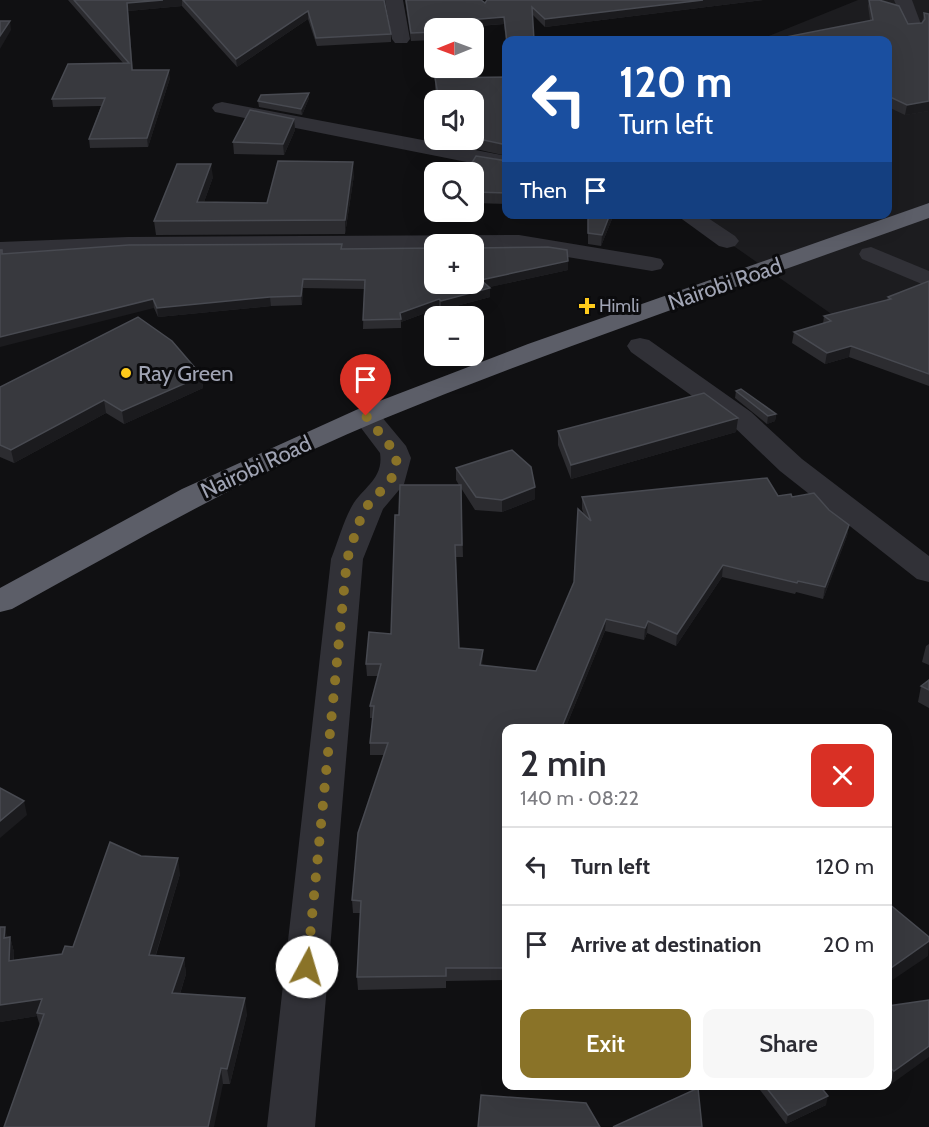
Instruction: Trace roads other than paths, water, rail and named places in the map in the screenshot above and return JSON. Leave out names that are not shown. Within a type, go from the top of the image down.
[{"type":"highway","points":[[892,201],[929,188]]},
{"type":"highway","name":"Nairobi Road","points":[[0,602],[193,496],[366,416],[538,350],[929,210]]},
{"type":"highway","name":"Nairobi Road","points":[[0,585],[238,458],[636,293],[840,219]]},
{"type":"street","points":[[394,0],[401,39]]},
{"type":"street","points":[[903,0],[913,27]]},
{"type":"street","points":[[222,108],[417,147],[502,161]]},
{"type":"street","points":[[694,219],[727,241]]},
{"type":"street","points":[[0,249],[128,244],[508,242],[652,264]]},
{"type":"street","points":[[872,254],[929,280]]},
{"type":"street","points":[[640,346],[741,418],[791,465],[929,572]]},
{"type":"street","points":[[291,1127],[347,559],[368,506],[389,484],[396,458],[395,452],[366,416]]},
{"type":"place","name":"Himli","points":[[587,306]]},
{"type":"place","name":"Ray Green","points":[[126,373]]}]
